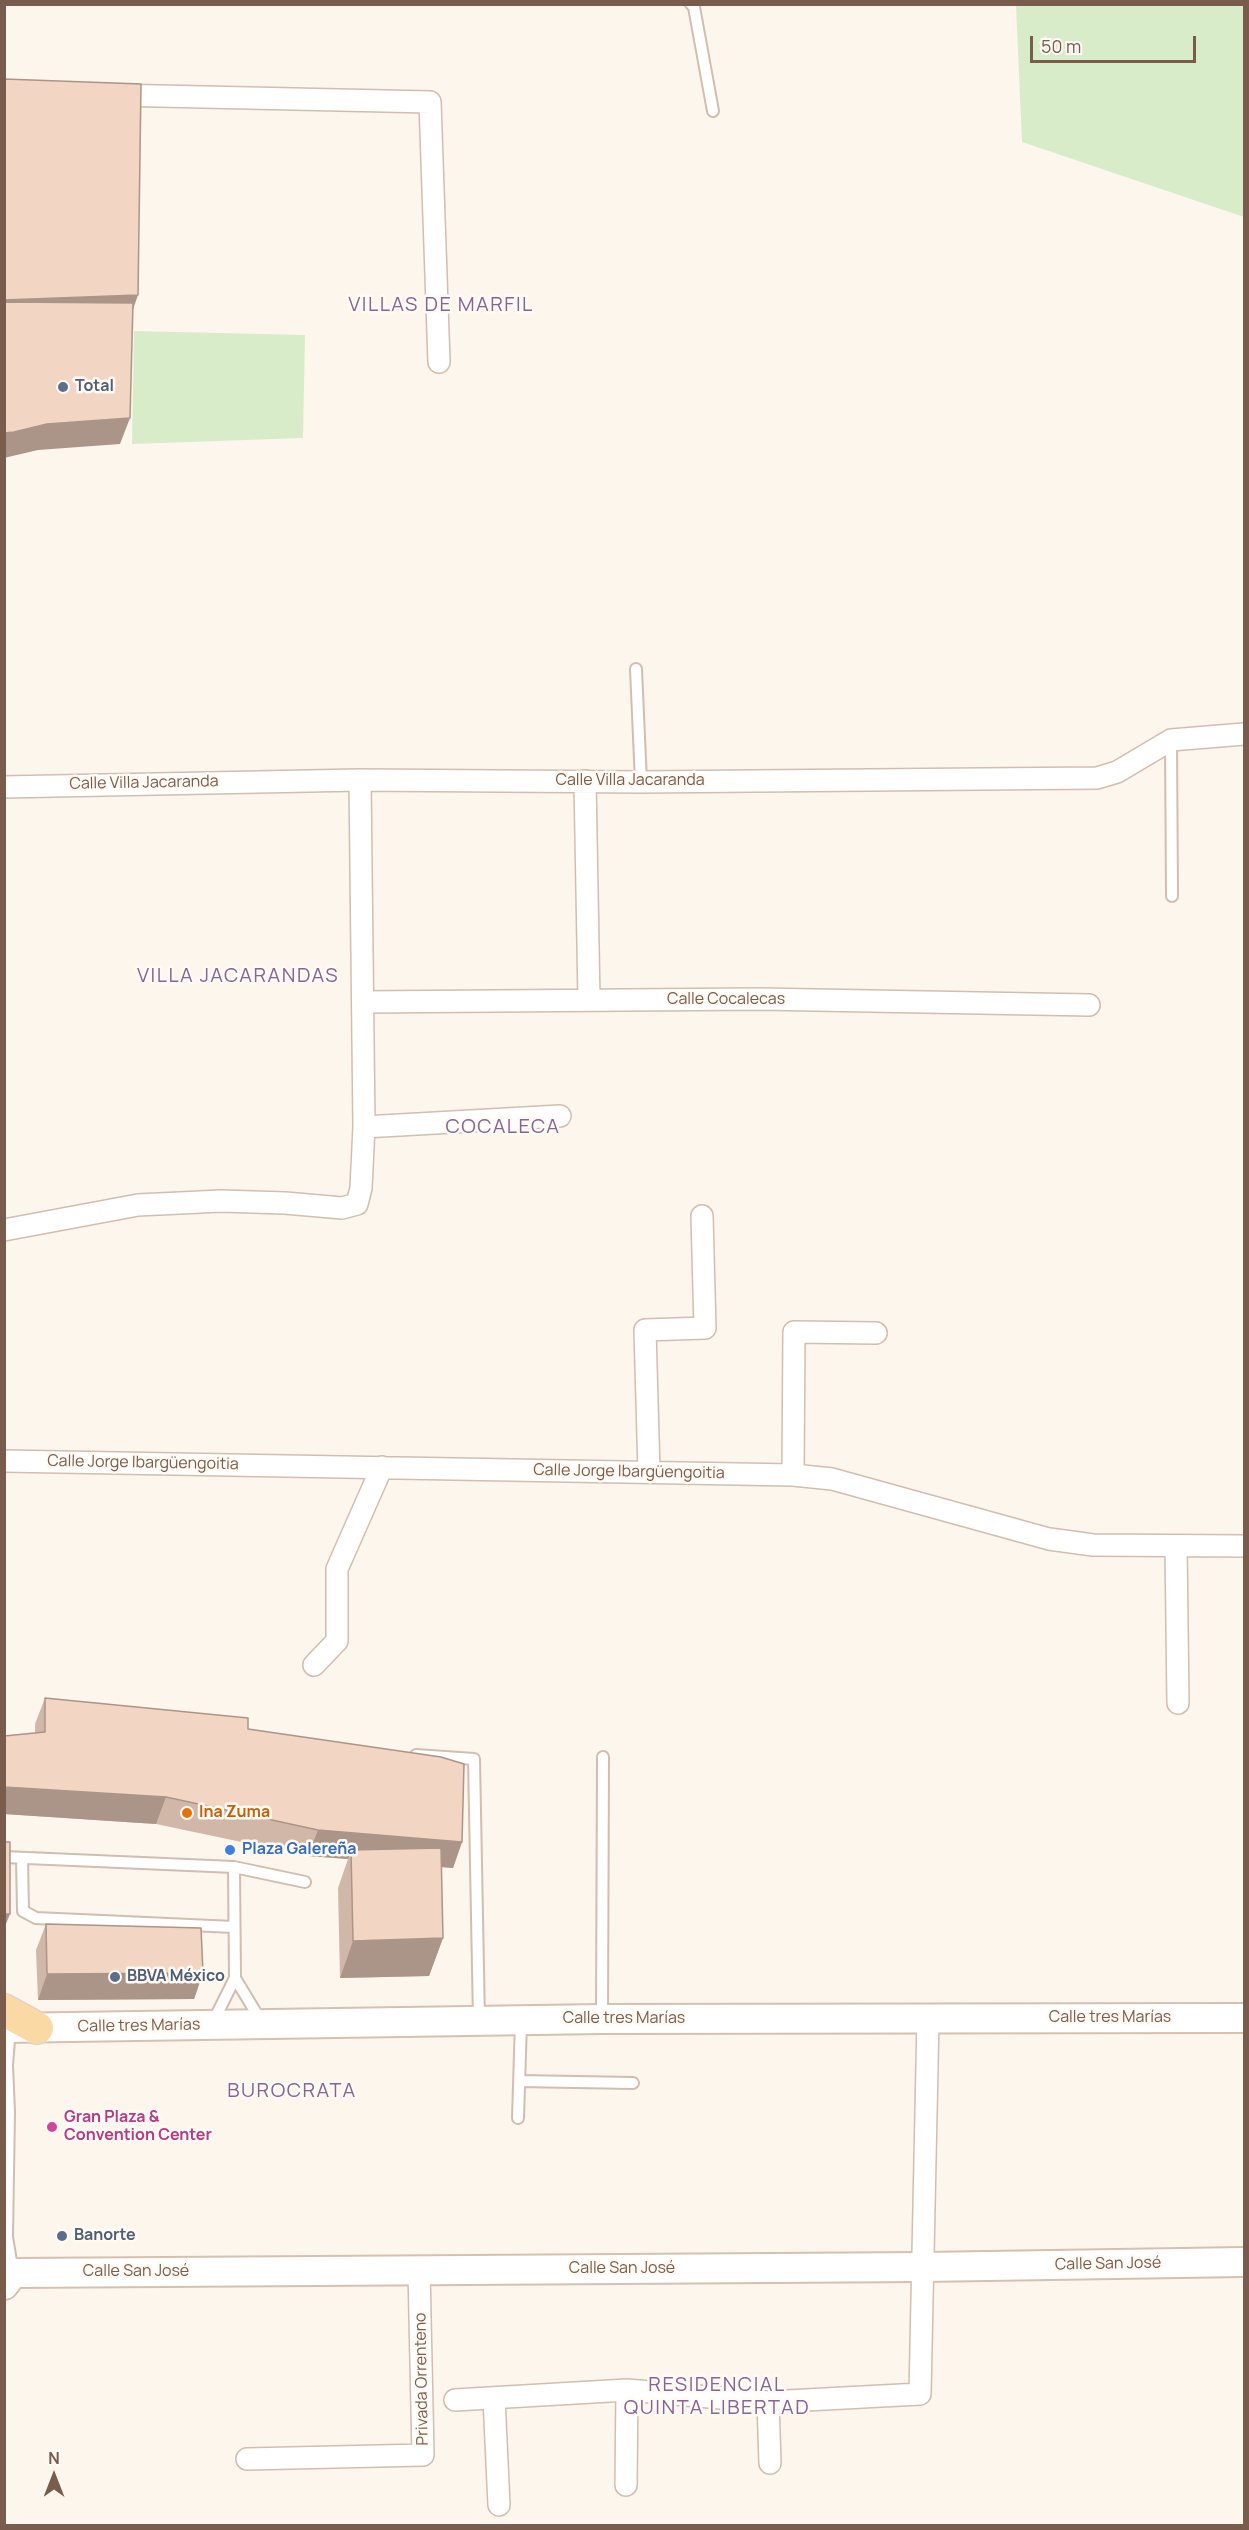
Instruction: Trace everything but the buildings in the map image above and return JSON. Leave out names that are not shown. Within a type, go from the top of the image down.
[{"type":"main road","name":"Calle tres Marías","points":[[14,2023],[212,2025],[602,2019],[1245,2018]]},
{"type":"main road","name":"Calle San José","points":[[9,2279],[419,2270],[923,2267],[1245,2262]]},
{"type":"street","points":[[87,94],[430,102],[439,362]]},
{"type":"street","name":"Calle Villa Jacaranda","points":[[4,787],[360,780],[641,782],[1097,778],[1117,772],[1171,740],[1245,734]]},
{"type":"street","points":[[4,1230],[138,1205],[221,1201],[342,1208],[357,1204],[361,1188],[364,1127],[360,780]]},
{"type":"street","points":[[585,781],[589,1000]]},
{"type":"street","name":"Calle Cocalecas","points":[[363,1002],[760,999],[1089,1005]]},
{"type":"street","points":[[364,1127],[560,1116]]},
{"type":"street","points":[[649,1472],[645,1330],[705,1328],[702,1216]]},
{"type":"street","points":[[793,1475],[794,1332],[876,1333]]},
{"type":"street","name":"Calle Jorge Ibargüengoitia","points":[[4,1461],[793,1475],[832,1479],[1049,1539],[1093,1545],[1245,1546]]},
{"type":"street","points":[[314,1665],[337,1641],[337,1569],[382,1467]]},
{"type":"street","points":[[1176,1546],[1178,1703]]},
{"type":"street","points":[[455,2400],[627,2390],[768,2402],[920,2394],[928,2019]]},
{"type":"street","name":"Privada Orrenteno","points":[[247,2459],[423,2455],[419,2270]]},
{"type":"street","points":[[627,2390],[627,2485]]},
{"type":"street","points":[[494,2398],[499,2505]]},
{"type":"street","points":[[768,2402],[770,2463]]},
{"type":"lane","points":[[691,4],[694,7],[713,111]]},
{"type":"lane","points":[[636,669],[641,782]]},
{"type":"lane","points":[[1171,740],[1172,896]]},
{"type":"lane","points":[[406,1754],[474,1759],[479,2021]]},
{"type":"lane","points":[[602,2019],[603,1757]]},
{"type":"lane","points":[[4,1857],[234,1867],[305,1882]]},
{"type":"lane","points":[[22,1858],[23,1911],[36,1918],[234,1927]]},
{"type":"lane","points":[[212,2025],[235,1978],[234,1867]]},
{"type":"lane","points":[[235,1978],[263,2024]]},
{"type":"lane","points":[[518,2118],[521,2020]]},
{"type":"lane","points":[[9,2279],[7,2065],[14,2023]]},
{"type":"lane","points":[[519,2081],[633,2083]]},
{"type":"green space","points":[[1016,5],[1244,5],[1244,217],[1022,142]]},
{"type":"green space","points":[[134,331],[305,335],[303,438],[132,444]]},
{"type":"place","name":"Total","points":[[63,387]]},
{"type":"place","name":"Ina Zuma","points":[[187,1813]]},
{"type":"place","name":"Plaza Galereña","points":[[230,1850]]},
{"type":"place","name":"BBVA México","points":[[115,1977]]},
{"type":"place","name":"Gran Plaza & Convention Center","points":[[52,2127]]},
{"type":"place","name":"Banorte","points":[[62,2236]]},
{"type":"district","name":"VILLAS DE MARFIL","points":[[441,305]]},
{"type":"district","name":"VILLA JACARANDAS","points":[[238,976]]},
{"type":"district","name":"COCALECA","points":[[503,1127]]},
{"type":"district","name":"BUROCRATA","points":[[292,2091]]},
{"type":"district","name":"RESIDENCIAL QUINTA LIBERTAD","points":[[717,2396]]}]
